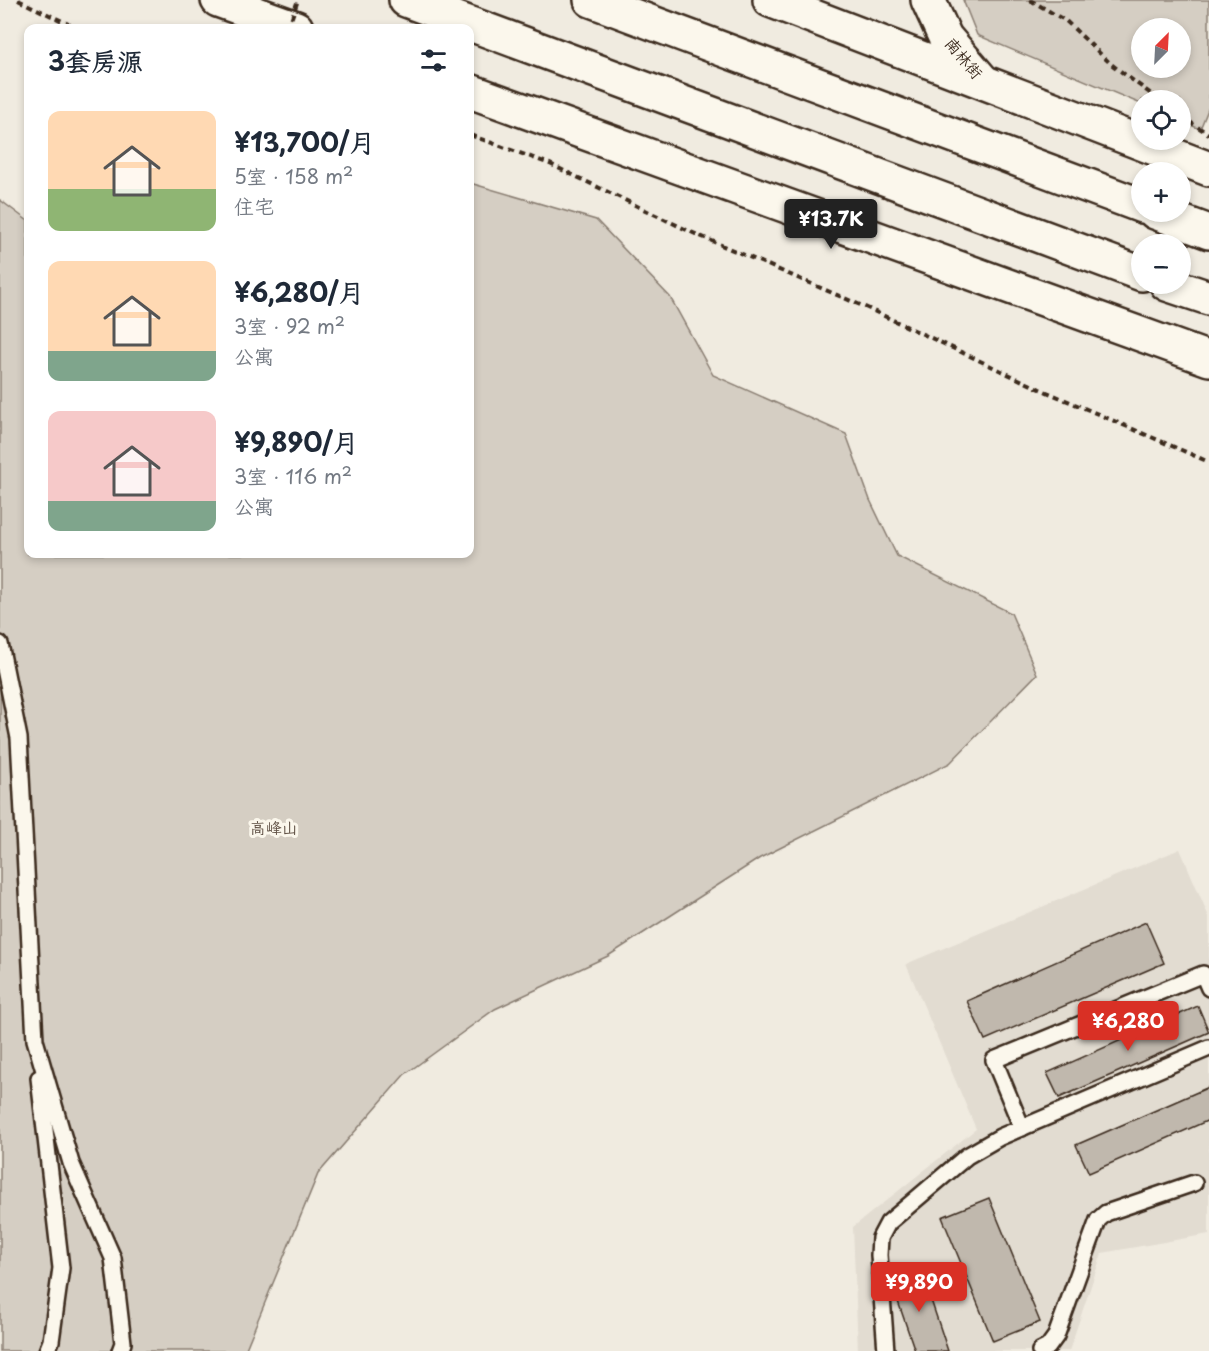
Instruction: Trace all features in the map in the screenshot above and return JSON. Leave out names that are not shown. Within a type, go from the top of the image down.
[{"type":"main road","points":[[218,0],[285,24]]},
{"type":"main road","points":[[406,0],[470,24]]},
{"type":"main road","points":[[591,0],[1131,202]]},
{"type":"main road","points":[[770,0],[1209,169]]},
{"type":"main road","name":"南林街","points":[[928,0],[945,37],[984,83]]},
{"type":"main road","points":[[474,25],[1131,270]]},
{"type":"main road","points":[[474,92],[1209,358]]},
{"type":"main road","points":[[1182,222],[1209,232]]},
{"type":"main road","points":[[1191,292],[1209,298]]},
{"type":"lane","points":[[0,645],[19,738],[35,1040],[61,1268],[51,1341],[47,1351]]},
{"type":"lane","points":[[1022,1128],[994,1060],[1203,974],[1209,988]]},
{"type":"lane","points":[[35,1040],[71,1163],[113,1258],[123,1343],[120,1351]]},
{"type":"lane","points":[[886,1351],[879,1255],[880,1238],[888,1223],[967,1156],[1000,1137],[1209,1048]]},
{"type":"lane","points":[[1040,1351],[1048,1347],[1056,1336],[1098,1220],[1106,1213],[1194,1183]]},
{"type":"path","points":[[18,0],[69,24]]},
{"type":"path","points":[[289,24],[298,0]]},
{"type":"path","points":[[1030,0],[1066,21],[1111,64],[1146,90]]},
{"type":"path","points":[[1191,123],[1209,134]]},
{"type":"path","points":[[474,136],[550,164],[691,232],[865,307],[1040,389],[1209,462]]},
{"type":"shaded area","points":[[1180,849],[1209,917],[1209,1234],[1102,1253],[1069,1351],[858,1351],[853,1227],[976,1129],[906,964]]},
{"type":"green space","points":[[963,0],[1209,0],[1209,107],[1200,129],[1191,125],[1191,90],[1131,90],[1131,100],[977,35]]},
{"type":"green space","name":"高峰山","points":[[474,184],[596,220],[670,297],[713,375],[846,434],[870,500],[897,556],[1011,613],[1037,674],[950,763],[760,858],[608,956],[495,1009],[404,1075],[318,1174],[245,1351],[0,1351],[0,200],[24,218],[24,558],[474,558]]},
{"type":"building","points":[[1146,922],[1164,963],[985,1040],[967,1001]]},
{"type":"building","points":[[1198,1006],[1209,1032],[1059,1098],[1047,1073]]},
{"type":"building","points":[[1209,1087],[1209,1120],[1089,1173],[1076,1145]]},
{"type":"building","points":[[989,1198],[1040,1322],[993,1341],[942,1217]]},
{"type":"building","points":[[921,1270],[948,1351],[915,1351],[891,1281]]}]
